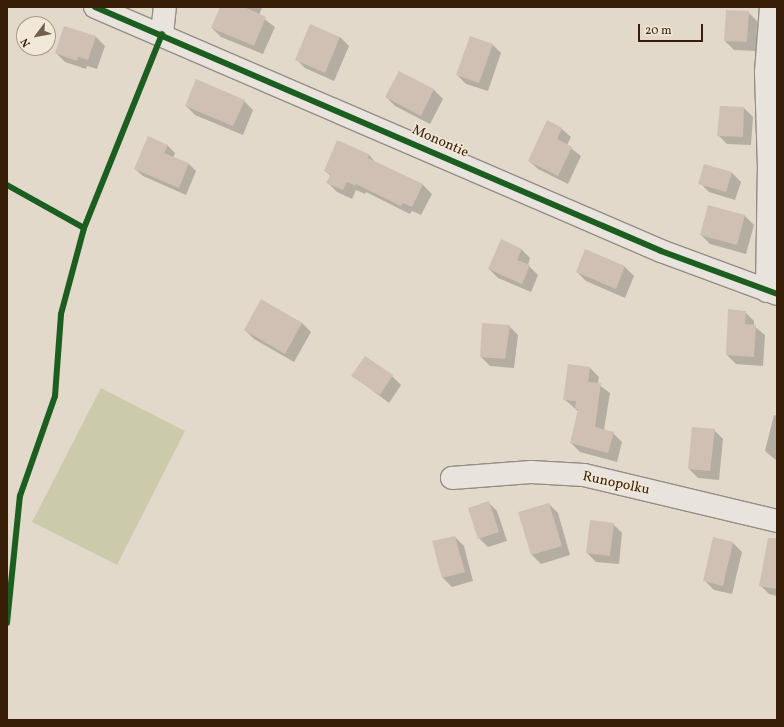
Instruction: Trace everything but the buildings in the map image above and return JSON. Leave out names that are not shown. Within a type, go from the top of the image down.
[{"type":"street","name":"Monontie","points":[[95,7],[162,34],[661,251],[772,292]]},
{"type":"street","points":[[162,34],[165,7]]},
{"type":"street","points":[[771,7],[766,72],[772,292]]},
{"type":"street","name":"Runopolku","points":[[452,478],[530,472],[584,475],[777,521]]},
{"type":"green space","points":[[101,388],[185,431],[117,565],[32,522]]},
{"type":"cycle path","points":[[95,7],[661,251],[777,294]]},
{"type":"cycle path","points":[[7,623],[20,496],[55,396],[61,314],[84,228],[162,34]]},
{"type":"cycle path","points":[[7,185],[84,228]]}]
